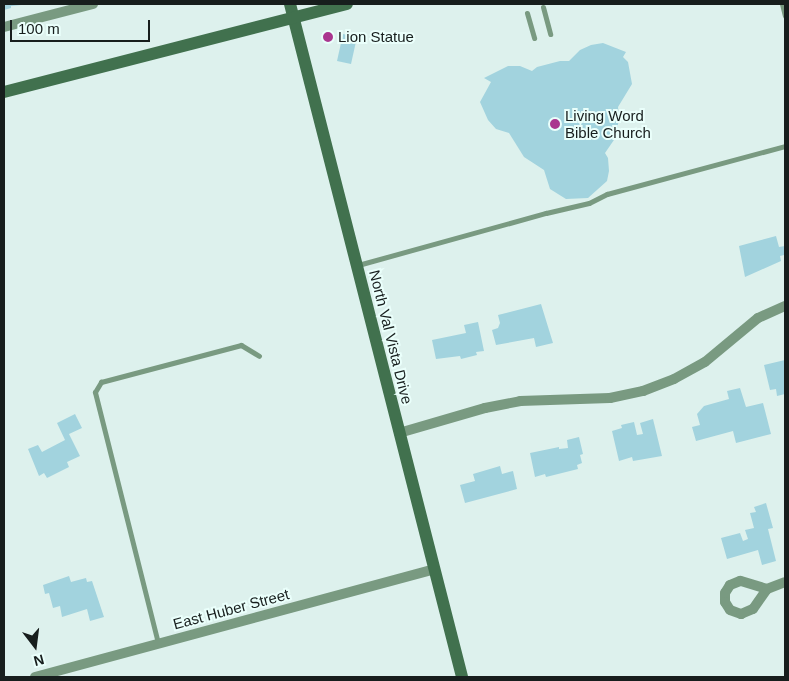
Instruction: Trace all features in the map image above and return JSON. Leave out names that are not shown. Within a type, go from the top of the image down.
[{"type":"main road","name":"North Val Vista Drive","points":[[290,4],[462,677]]},
{"type":"main road","points":[[4,92],[347,4]]},
{"type":"street","points":[[4,27],[93,4]]},
{"type":"street","points":[[399,433],[486,408],[520,401],[610,398],[643,391],[674,379],[705,362],[758,318],[785,306]]},
{"type":"street","name":"East Huber Street","points":[[35,677],[434,569]]},
{"type":"street","points":[[768,589],[785,582]]},
{"type":"lane","points":[[782,4],[785,16]]},
{"type":"lane","points":[[543,7],[550,34]]},
{"type":"lane","points":[[527,13],[534,38]]},
{"type":"lane","points":[[357,266],[554,211],[589,204],[607,194],[785,146]]},
{"type":"lane","points":[[158,644],[95,392],[102,382],[241,345],[258,356]]},
{"type":"building","points":[[4,4],[21,5],[11,6],[11,8],[4,10]]},
{"type":"building","points":[[343,34],[357,37],[351,64],[337,61]]},
{"type":"building","name":"Living Word Bible Church","points":[[603,43],[626,52],[623,57],[628,62],[632,84],[618,107],[619,118],[616,137],[605,153],[608,158],[609,171],[607,181],[588,198],[566,199],[550,189],[544,170],[524,157],[509,133],[496,129],[488,120],[480,102],[491,82],[484,78],[508,66],[520,66],[532,71],[537,67],[560,61],[569,61],[580,50],[591,45]]},
{"type":"building","points":[[776,236],[779,247],[785,246],[784,255],[780,256],[781,261],[745,277],[739,246]]},
{"type":"building","points":[[541,304],[553,343],[536,347],[534,338],[496,345],[492,330],[498,328],[500,323],[498,315]]},
{"type":"building","points":[[478,322],[484,351],[476,352],[477,355],[461,359],[460,356],[436,359],[432,340],[466,333],[464,325]]},
{"type":"building","points":[[785,360],[785,394],[777,396],[776,389],[770,390],[764,365]]},
{"type":"building","points":[[740,388],[746,407],[763,403],[771,434],[736,443],[733,431],[696,441],[692,427],[700,425],[697,414],[704,406],[729,399],[727,391]]},
{"type":"building","points":[[75,414],[82,428],[69,434],[80,456],[67,462],[69,467],[47,478],[44,473],[39,476],[28,449],[38,445],[42,452],[65,440],[57,423]]},
{"type":"building","points":[[653,419],[662,456],[633,461],[632,457],[619,461],[612,431],[622,428],[621,425],[634,422],[637,435],[643,434],[640,423]]},
{"type":"building","points":[[579,437],[583,454],[580,455],[582,463],[577,465],[578,469],[546,477],[545,474],[535,477],[530,453],[559,447],[559,449],[568,448],[567,440]]},
{"type":"building","points":[[500,466],[502,474],[513,471],[517,489],[465,503],[460,485],[475,481],[473,474]]},
{"type":"building","points":[[766,503],[773,528],[768,529],[776,561],[762,565],[758,550],[727,559],[721,538],[740,533],[743,541],[748,539],[745,530],[754,528],[750,513],[756,512],[754,507]]},
{"type":"building","points":[[69,576],[71,582],[86,578],[87,582],[92,581],[104,617],[90,621],[87,609],[62,617],[60,606],[53,608],[49,593],[45,594],[43,585]]},
{"type":"place","name":"Lion Statue","points":[[328,37]]},
{"type":"place","name":"Living Word Bible Church","points":[[555,124]]}]
